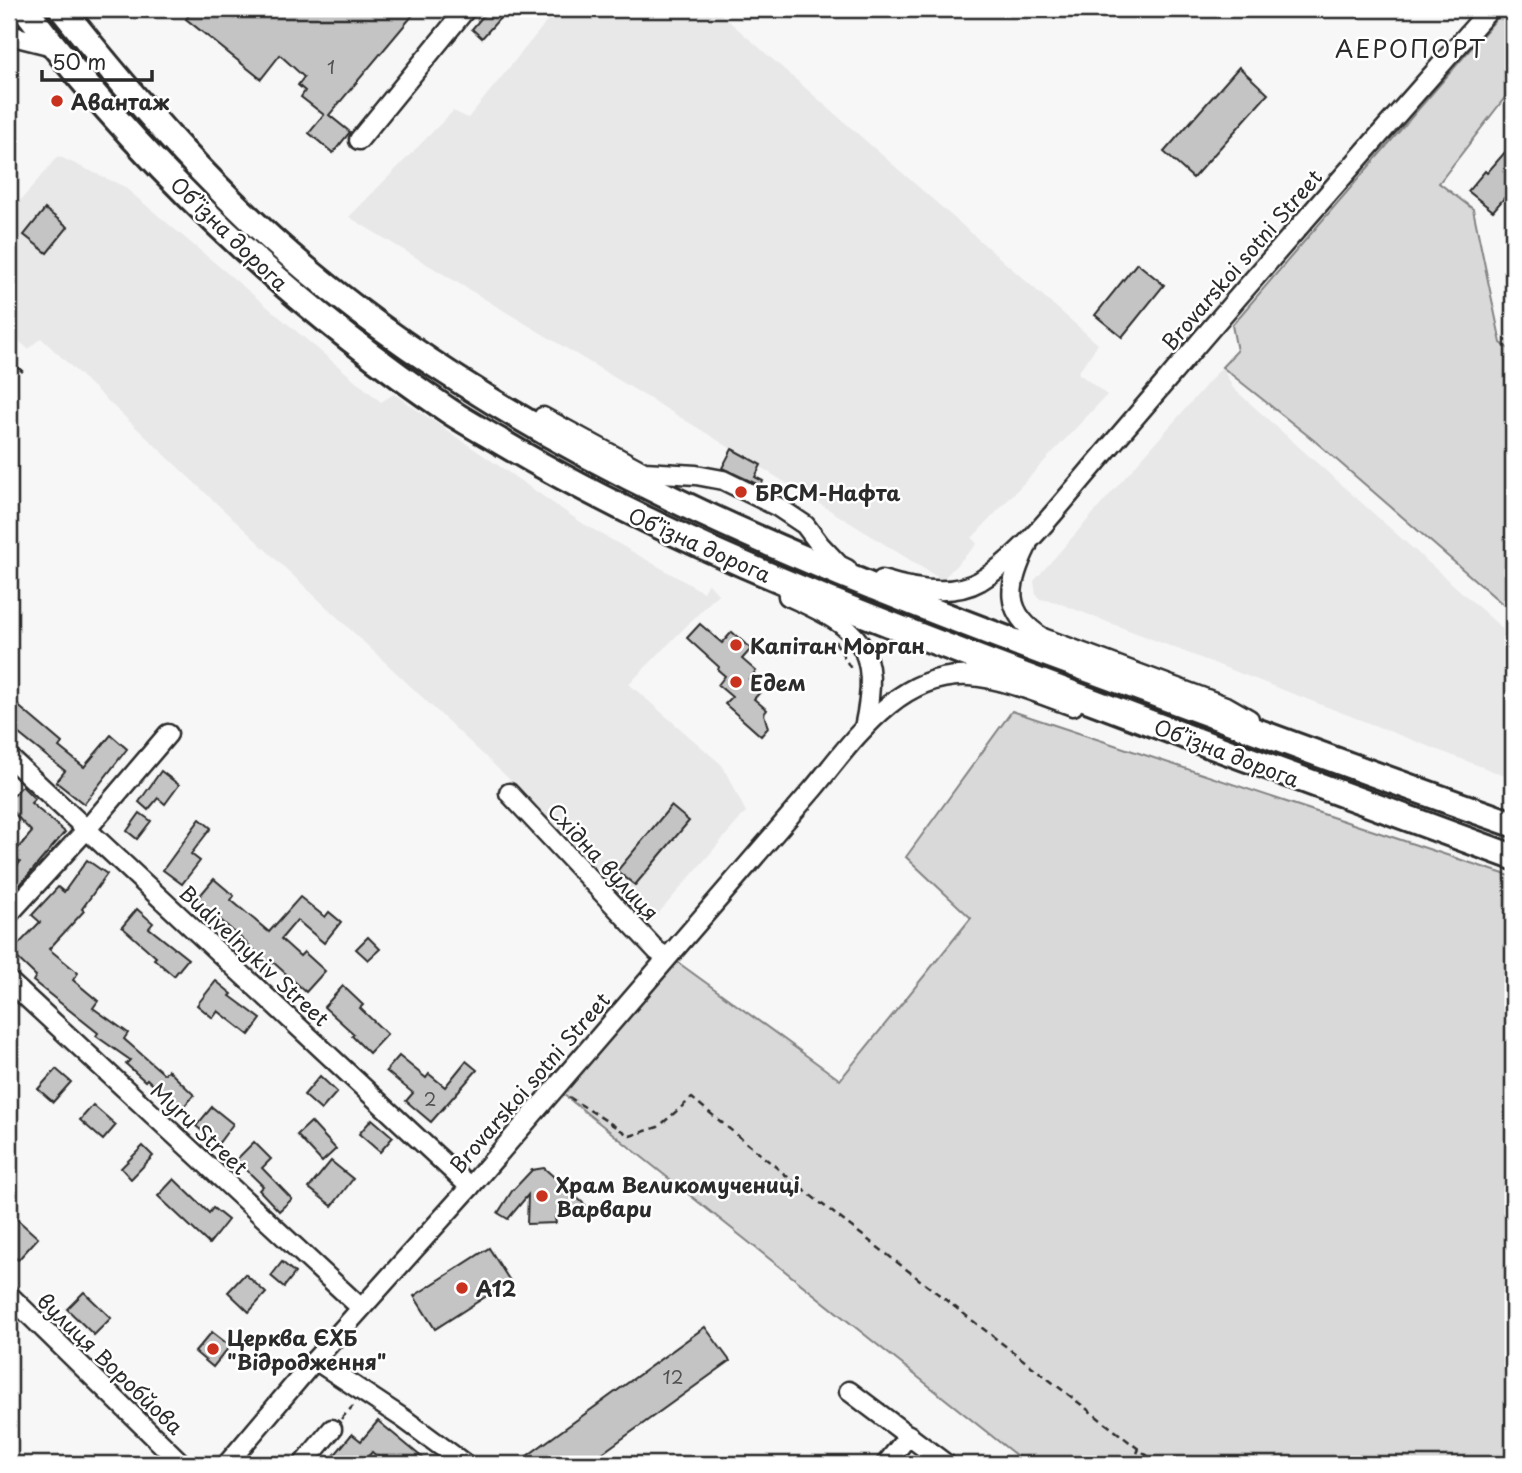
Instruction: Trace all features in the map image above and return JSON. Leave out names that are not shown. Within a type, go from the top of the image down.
[{"type":"highway","name":"Обʼїзна дорога","points":[[25,9],[147,153],[221,229],[292,293],[367,353],[452,413],[556,475],[660,528],[843,607],[1513,858]]},
{"type":"highway","name":"Обʼїзна дорога","points":[[62,9],[169,136],[242,212],[307,269],[383,328],[469,387],[649,489],[892,595],[1314,753],[1513,824]]},
{"type":"street","points":[[359,140],[466,9]]},
{"type":"street","name":"Brovarskoi sotni Street","points":[[798,556],[839,565],[897,584],[933,589],[955,589],[982,580],[1029,541],[1196,345],[1490,9]]},
{"type":"street","points":[[9,35],[54,46]]},
{"type":"street","points":[[469,387],[541,416],[644,472],[696,475],[723,480],[778,507],[805,525],[839,565],[892,595]]},
{"type":"street","points":[[556,475],[663,540],[821,611],[847,627],[861,644],[868,664],[871,686],[864,728]]},
{"type":"street","name":"Brovarskoi sotni Street","points":[[1029,541],[1012,583],[1012,600],[1018,616],[1028,628],[1043,638],[1227,707],[1314,753]]},
{"type":"street","name":"Brovarskoi sotni Street","points":[[231,1463],[315,1360],[470,1187],[864,728],[910,691],[926,683],[969,676],[1001,682],[1303,781]]},
{"type":"street","points":[[9,914],[87,829],[168,734]]},
{"type":"street","name":"Budivelnykiv Street","points":[[9,757],[470,1187]]},
{"type":"street","name":"Східна вулиця","points":[[509,793],[657,951],[667,957]]},
{"type":"street","name":"Myru Street","points":[[9,981],[361,1308]]},
{"type":"street","name":"вулиця Воробйова","points":[[9,1295],[183,1464]]},
{"type":"street","points":[[315,1360],[465,1464]]},
{"type":"street","points":[[849,1391],[946,1464]]},
{"type":"street","points":[[303,1464],[332,1429]]},
{"type":"street","points":[[886,1464],[909,1435]]},
{"type":"path","points":[[9,359],[25,374]]},
{"type":"path","points":[[831,635],[852,672]]},
{"type":"path","points":[[554,1087],[630,1136],[658,1127],[692,1098],[805,1191],[1158,1464]]},
{"type":"path","points":[[332,1429],[364,1393]]},
{"type":"path","points":[[1132,1464],[1139,1449]]},
{"type":"shaded area","points":[[557,9],[715,9],[1098,344],[1078,373],[1107,395],[972,538],[977,544],[942,580],[698,428],[349,217],[453,111],[468,118]]},
{"type":"shaded area","points":[[1505,9],[1513,9],[1513,87],[1439,183],[1473,209],[1501,343],[1513,352],[1513,613],[1316,442],[1222,367],[1237,351],[1232,325]]},
{"type":"shaded area","points":[[58,156],[123,186],[381,402],[394,394],[582,523],[703,592],[708,583],[718,594],[629,684],[722,765],[746,812],[645,929],[508,778],[41,338],[28,349],[9,332],[9,214]]},
{"type":"shaded area","points":[[1222,367],[1233,388],[1513,638],[1513,779],[1056,602],[1040,599],[1036,595],[1034,581]]},
{"type":"shaded area","points":[[1012,711],[1513,877],[1513,1464],[1027,1464],[554,1087],[676,961],[840,1080],[971,918],[906,857]]},
{"type":"building","points":[[194,9],[223,9],[234,18],[241,9],[418,9],[329,115],[350,132],[333,153],[309,133],[324,115],[301,97],[305,91],[298,85],[304,77],[280,55],[261,79],[186,19]]},
{"type":"building","points":[[489,9],[501,17],[482,38],[472,29]]},
{"type":"building","points":[[1239,67],[1268,94],[1193,178],[1164,152]]},
{"type":"building","points":[[1513,143],[1513,188],[1493,211],[1468,191]]},
{"type":"building","points":[[45,209],[68,227],[47,253],[24,235]]},
{"type":"building","points":[[1137,263],[1164,285],[1122,337],[1095,315]]},
{"type":"building","points":[[732,449],[761,465],[755,477],[763,481],[761,486],[722,468]]},
{"type":"building","name":"Едем","points":[[700,624],[722,643],[732,632],[751,649],[742,659],[756,671],[749,679],[762,690],[754,699],[767,710],[764,714],[768,728],[761,736],[725,704],[732,697],[718,685],[725,676],[718,670],[719,667],[687,638]]},
{"type":"building","points":[[9,698],[62,743],[59,747],[84,767],[111,735],[127,749],[84,804],[56,782],[65,771],[9,726]]},
{"type":"building","points":[[161,771],[179,785],[165,804],[158,798],[148,810],[139,802]]},
{"type":"building","points":[[22,786],[35,799],[31,803],[65,832],[19,886],[9,877],[20,862],[13,854],[32,832],[9,808],[9,800]]},
{"type":"building","points":[[671,806],[689,821],[635,885],[617,871]]},
{"type":"building","points":[[140,813],[151,821],[137,839],[127,831]]},
{"type":"building","points":[[200,819],[211,828],[191,854],[200,861],[182,884],[163,870]]},
{"type":"building","points":[[87,860],[107,874],[82,909],[84,911],[49,949],[78,973],[73,980],[98,1001],[93,1008],[128,1033],[124,1039],[164,1074],[168,1070],[194,1095],[180,1111],[147,1079],[145,1081],[126,1064],[130,1060],[96,1036],[98,1033],[33,981],[36,976],[11,952],[40,922],[32,915],[58,887],[64,892]]},
{"type":"building","points":[[214,879],[234,896],[231,900],[269,932],[300,897],[325,917],[329,912],[341,922],[324,943],[297,920],[281,939],[300,956],[304,952],[325,971],[306,992],[273,962],[271,965],[197,899]]},
{"type":"building","points":[[137,909],[153,923],[149,928],[188,959],[174,976],[122,927]]},
{"type":"building","points":[[368,937],[380,949],[368,960],[356,949]]},
{"type":"building","points":[[216,981],[232,994],[230,996],[261,1019],[249,1035],[218,1011],[213,1018],[197,1005]]},
{"type":"building","points":[[343,986],[363,1005],[360,1008],[387,1034],[369,1053],[352,1036],[354,1034],[324,1007]]},
{"type":"building","points":[[399,1056],[426,1078],[429,1074],[445,1087],[466,1061],[477,1070],[431,1122],[406,1101],[413,1093],[386,1071]]},
{"type":"building","points":[[56,1069],[71,1082],[53,1102],[38,1089]]},
{"type":"building","points":[[320,1076],[337,1092],[321,1110],[304,1095]]},
{"type":"building","points":[[93,1105],[116,1125],[103,1140],[80,1120]]},
{"type":"building","points":[[212,1107],[233,1124],[218,1144],[196,1126]]},
{"type":"building","points":[[372,1119],[393,1137],[380,1152],[359,1134]]},
{"type":"building","points":[[311,1122],[336,1149],[322,1162],[297,1135]]},
{"type":"building","points":[[254,1142],[271,1159],[262,1168],[292,1199],[279,1211],[259,1190],[263,1186],[236,1160]]},
{"type":"building","points":[[143,1146],[153,1156],[131,1179],[121,1168]]},
{"type":"building","points":[[331,1161],[353,1179],[332,1206],[309,1188]]},
{"type":"building","name":"Храм Великомучениці Варвари","points":[[544,1168],[593,1212],[555,1218],[556,1223],[527,1224],[528,1195],[508,1219],[498,1213],[512,1191],[532,1170]]},
{"type":"building","points":[[174,1179],[209,1213],[213,1208],[228,1220],[209,1244],[158,1196]]},
{"type":"building","points":[[9,1212],[38,1238],[18,1260],[9,1252]]},
{"type":"building","name":"А12","points":[[489,1248],[510,1281],[435,1329],[414,1296]]},
{"type":"building","points":[[282,1262],[295,1273],[284,1287],[271,1276]]},
{"type":"building","points":[[245,1274],[266,1293],[249,1312],[228,1292]]},
{"type":"building","points":[[84,1292],[111,1318],[94,1335],[67,1309]]},
{"type":"building","points":[[705,1327],[730,1361],[587,1464],[533,1464],[527,1456]]},
{"type":"building","name":"Церква ЄХБ \"Відродження\"","points":[[212,1332],[230,1346],[213,1367],[195,1352]]},
{"type":"building","points":[[378,1421],[430,1464],[386,1464],[372,1452],[362,1464],[327,1464],[352,1434],[361,1441]]},
{"type":"place","name":"Авантаж","points":[[57,101]]},
{"type":"place","name":"БРСМ-Нафта","points":[[741,492]]},
{"type":"place","name":"Капітан Морган","points":[[736,645]]},
{"type":"place","name":"Едем","points":[[736,682]]},
{"type":"place","name":"Храм Великомучениці Варвари","points":[[542,1196]]},
{"type":"place","name":"А12","points":[[462,1288]]},
{"type":"place","name":"Церква ЄХБ \"Відродження\"","points":[[213,1349]]},
{"type":"district","name":"АЕРОПОРТ","points":[[1411,48]]}]
